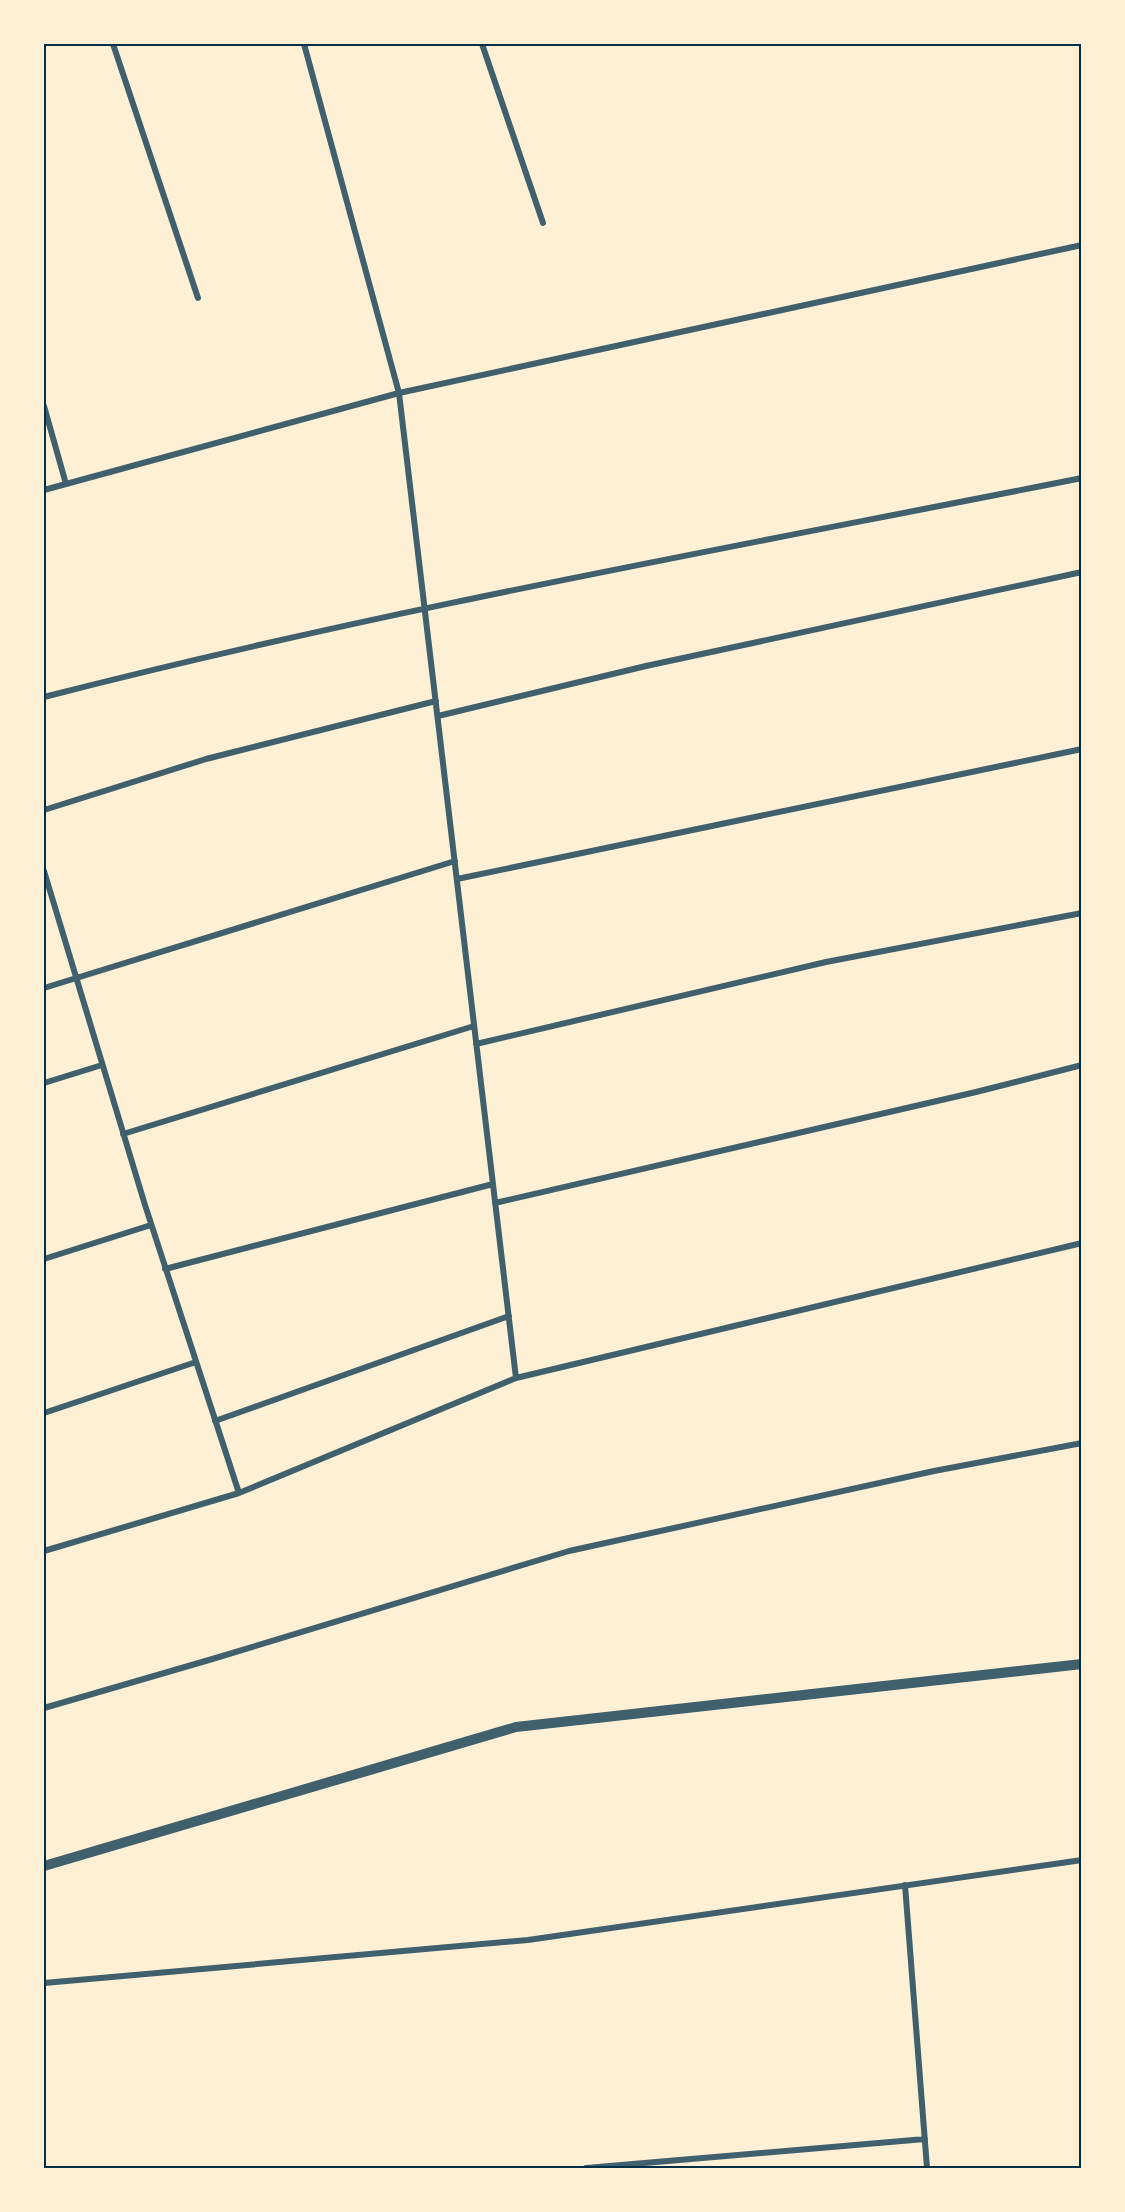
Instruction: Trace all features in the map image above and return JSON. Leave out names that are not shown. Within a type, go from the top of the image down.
[{"type":"street","points":[[113,44],[198,298]]},
{"type":"street","points":[[304,44],[399,393],[516,1378]]},
{"type":"street","points":[[482,44],[543,223]]},
{"type":"street","points":[[44,490],[399,393],[1082,245]]},
{"type":"street","points":[[44,406],[66,484]]},
{"type":"street","points":[[44,697],[142,672],[425,609],[1082,478]]},
{"type":"street","points":[[438,716],[646,666],[1082,572]]},
{"type":"street","points":[[44,810],[206,759],[436,701]]},
{"type":"street","points":[[457,879],[1082,749]]},
{"type":"street","points":[[44,988],[455,861]]},
{"type":"street","points":[[44,871],[151,1225],[239,1493]]},
{"type":"street","points":[[477,1044],[826,962],[1082,913]]},
{"type":"street","points":[[123,1134],[474,1026]]},
{"type":"street","points":[[44,1083],[102,1065]]},
{"type":"street","points":[[495,1203],[976,1092],[1082,1065]]},
{"type":"street","points":[[165,1269],[493,1184]]},
{"type":"street","points":[[44,1259],[151,1225]]},
{"type":"street","points":[[44,1551],[239,1493],[516,1378],[1082,1243]]},
{"type":"street","points":[[215,1421],[509,1316]]},
{"type":"street","points":[[44,1413],[196,1362]]},
{"type":"street","points":[[44,1708],[569,1551],[934,1471],[1082,1443]]},
{"type":"street","points":[[44,1866],[516,1727],[1082,1664]]},
{"type":"street","points":[[44,1983],[528,1940],[1082,1860]]},
{"type":"street","points":[[905,1885],[927,2169]]},
{"type":"street","points":[[586,2169],[925,2139]]}]
